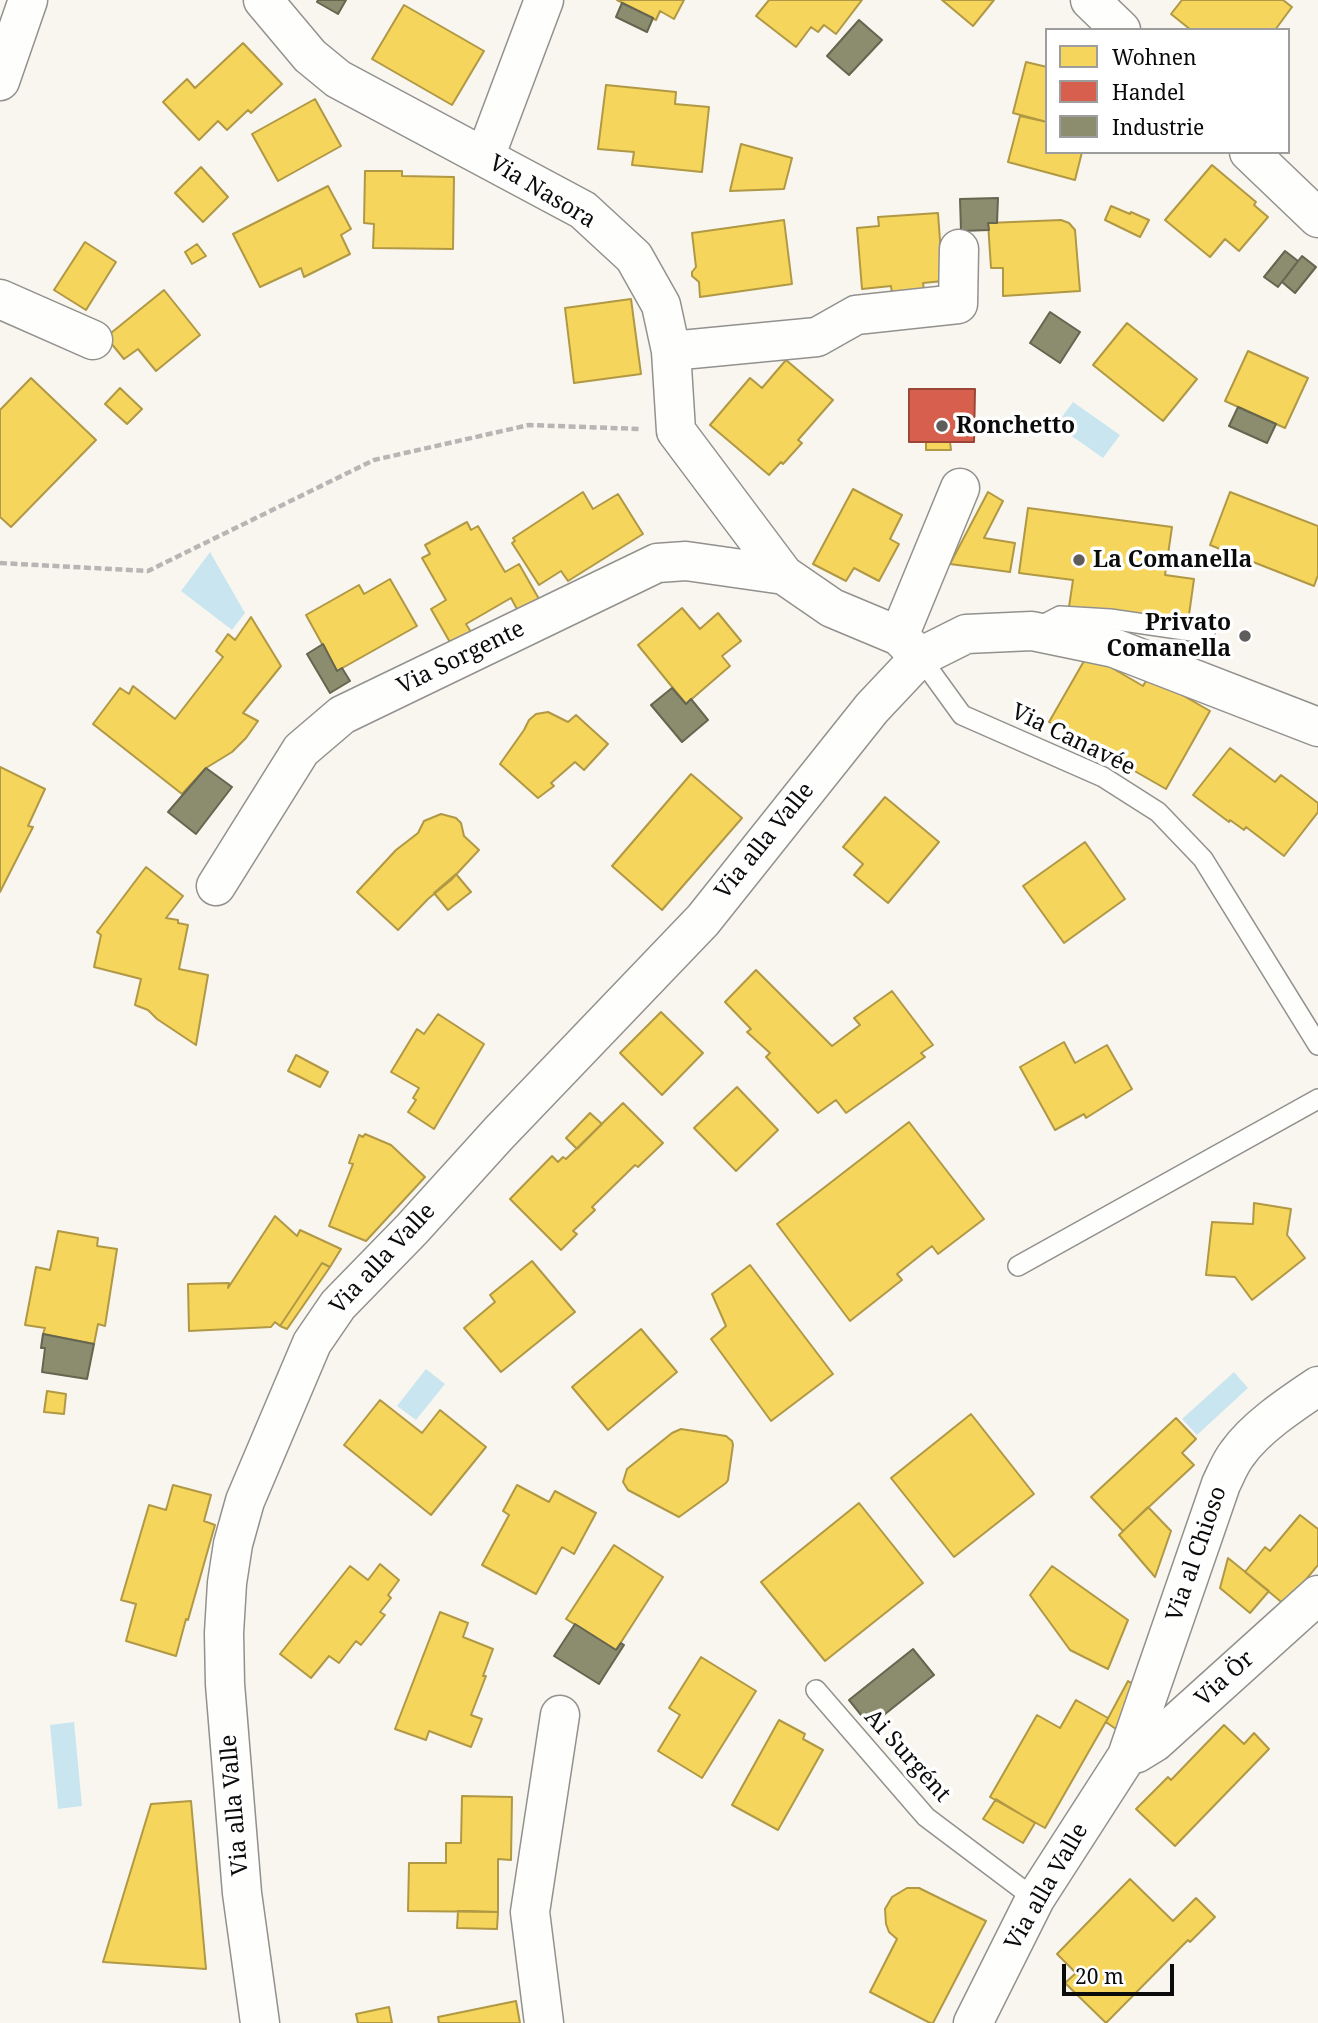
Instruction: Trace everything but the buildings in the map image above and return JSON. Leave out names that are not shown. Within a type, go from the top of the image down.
[{"type":"street","points":[[0,81],[28,0]]},
{"type":"street","name":"Via Nasora","points":[[263,0],[310,56],[338,79],[583,211],[634,257],[661,305],[671,351],[676,430]]},
{"type":"street","points":[[485,158],[544,0]]},
{"type":"street","points":[[1090,0],[1119,28]]},
{"type":"street","points":[[1251,154],[1318,218]]},
{"type":"street","points":[[671,351],[817,337],[856,315],[958,304],[959,249]]},
{"type":"street","points":[[0,299],[93,340]]},
{"type":"street","points":[[676,430],[784,575],[832,608],[910,647],[966,634],[1032,631],[1114,648],[1318,727]]},
{"type":"street","points":[[910,647],[960,488]]},
{"type":"street","name":"Via Sorgente","points":[[216,886],[301,750],[342,715],[657,563],[686,561],[784,575]]},
{"type":"street","name":"Via alla Valle","points":[[260,2023],[242,1893],[225,1684],[227,1583],[233,1544],[246,1501],[312,1343],[338,1305],[703,919],[872,708],[910,647]]},
{"type":"street","name":"Via al Chioso","points":[[1127,1756],[1229,1466],[1252,1437],[1318,1386]]},
{"type":"street","name":"Via Ör","points":[[1127,1756],[1155,1742],[1318,1595]]},
{"type":"street","points":[[544,2023],[530,1912],[560,1715]]},
{"type":"street","name":"Via alla Valle","points":[[973,2023],[1035,1899],[1127,1756]]},
{"type":"lane","points":[[1032,631],[1060,616],[1110,618],[1205,633]]},
{"type":"lane","name":"Via Canavée","points":[[910,647],[962,715],[1103,777],[1158,812],[1203,859],[1318,1045]]},
{"type":"lane","points":[[1018,1266],[1318,1099]]},
{"type":"lane","name":"Ai Surgént","points":[[816,1690],[926,1817],[1035,1899]]},
{"type":"path","points":[[0,563],[148,571],[374,460],[529,425],[676,430]]},
{"type":"water","points":[[1073,402],[1120,435],[1103,458],[1056,425]]},
{"type":"water","points":[[210,552],[245,613],[232,630],[181,591]]},
{"type":"water","points":[[426,1369],[445,1384],[416,1420],[397,1406]]},
{"type":"water","points":[[1234,1372],[1248,1388],[1197,1435],[1182,1419]]},
{"type":"water","points":[[74,1722],[82,1806],[58,1809],[50,1725]]},
{"type":"place","name":"Ronchetto","points":[[942,426]]},
{"type":"place","name":"La Comanella","points":[[1079,560]]},
{"type":"place","name":"Privato Comanella","points":[[1245,636]]}]
